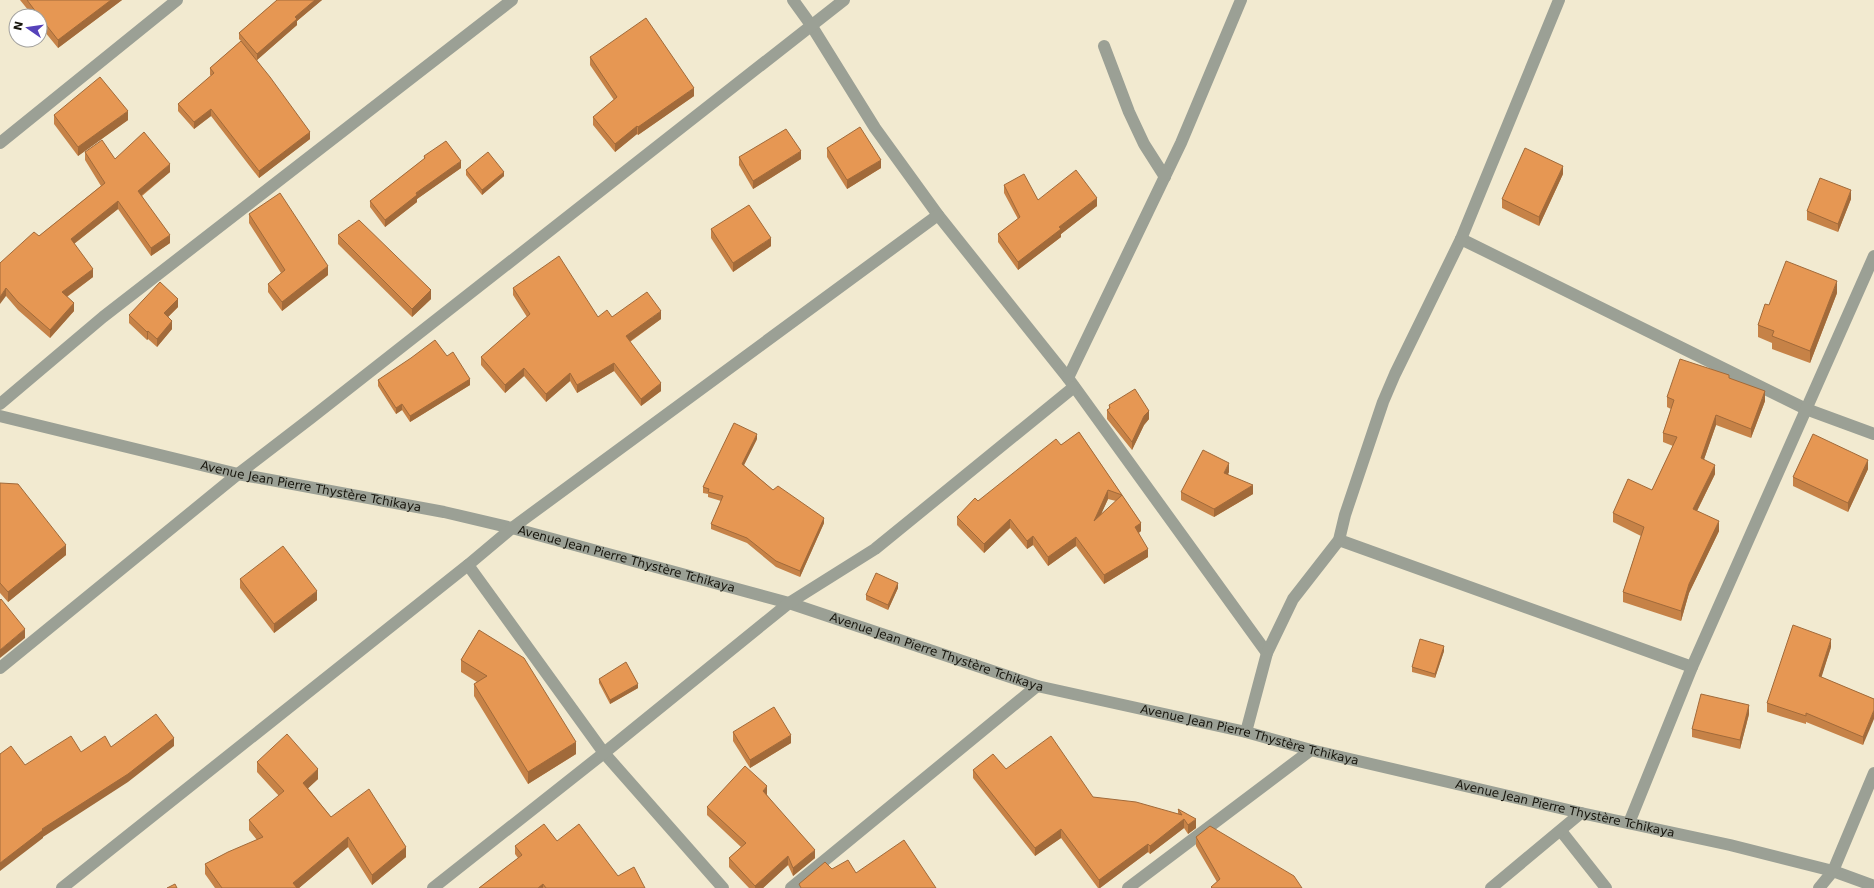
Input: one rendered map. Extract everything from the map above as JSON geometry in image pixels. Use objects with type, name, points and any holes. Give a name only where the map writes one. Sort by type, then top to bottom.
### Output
[{"type":"street","points":[[0,143],[176,0]]},
{"type":"street","points":[[0,404],[103,317],[512,0]]},
{"type":"street","points":[[793,0],[811,25],[875,128],[938,215],[1071,383],[1267,653]]},
{"type":"street","points":[[0,668],[238,474],[844,0]]},
{"type":"street","points":[[433,888],[604,753],[789,603],[875,549],[1071,383],[1165,176],[1242,0]]},
{"type":"street","points":[[1246,732],[1267,653],[1293,599],[1339,540],[1383,402],[1395,374],[1461,239],[1559,0]]},
{"type":"street","points":[[1104,46],[1129,112],[1144,144],[1165,176]]},
{"type":"street","points":[[62,888],[468,565],[512,528],[938,215]]},
{"type":"street","points":[[1461,239],[1806,409],[1874,434]]},
{"type":"street","points":[[1629,823],[1692,667],[1874,256]]},
{"type":"street","name":"Avenue Jean Pierre Thystère Tchikaya","points":[[0,416],[238,474],[444,512],[512,528],[789,603],[1037,686],[1246,732],[1311,750],[1581,813],[1730,845],[1833,871],[1874,886]]},
{"type":"street","points":[[1339,540],[1692,667]]},
{"type":"street","points":[[468,565],[604,753],[723,888]]},
{"type":"street","points":[[791,888],[1037,686]]},
{"type":"street","points":[[1128,888],[1311,750]]},
{"type":"street","points":[[1819,888],[1833,871],[1874,773]]},
{"type":"street","points":[[1491,888],[1581,813]]},
{"type":"street","points":[[1561,831],[1606,888]]},
{"type":"building","points":[[27,0],[111,0],[58,40],[48,27],[48,8],[33,8]]},
{"type":"building","points":[[277,0],[315,0],[295,17],[297,19],[257,54],[239,33]]},
{"type":"building","points":[[646,18],[694,88],[638,127],[637,126],[615,144],[593,117],[617,97],[590,57]]},
{"type":"building","points":[[241,41],[270,77],[310,132],[259,171],[211,109],[194,122],[178,104],[214,73],[210,68]]},
{"type":"building","points":[[100,77],[128,111],[78,147],[54,115]]},
{"type":"building","points":[[860,127],[881,160],[847,180],[827,148]]},
{"type":"building","points":[[786,129],[801,151],[753,181],[739,157]]},
{"type":"building","points":[[144,132],[170,164],[138,191],[170,235],[151,248],[118,201],[71,239],[93,269],[62,292],[74,303],[50,330],[18,302],[6,288],[0,297],[0,263],[34,232],[39,236],[105,183],[85,152],[102,140],[115,159]]},
{"type":"building","points":[[446,141],[461,161],[416,193],[417,195],[385,220],[370,201],[425,158],[424,156]]},
{"type":"building","points":[[1525,148],[1563,166],[1539,217],[1502,199]]},
{"type":"building","points":[[488,152],[504,172],[482,190],[466,170]]},
{"type":"building","points":[[1076,170],[1097,198],[1059,227],[1061,229],[1018,262],[998,234],[1020,217],[1004,185],[1024,174],[1038,200]]},
{"type":"building","points":[[1820,178],[1851,190],[1838,224],[1807,211]]},
{"type":"building","points":[[280,193],[328,266],[282,302],[268,284],[285,270],[249,214]]},
{"type":"building","points":[[749,205],[771,238],[733,263],[711,229]]},
{"type":"building","points":[[359,220],[431,290],[412,309],[338,235]]},
{"type":"building","points":[[559,256],[598,317],[607,310],[612,317],[647,292],[661,311],[626,336],[661,383],[641,399],[614,363],[577,385],[570,373],[546,394],[524,368],[505,385],[481,357],[530,314],[513,288]]},
{"type":"building","points":[[1786,261],[1837,281],[1810,351],[1772,336],[1774,331],[1758,325],[1765,304],[1769,305]]},
{"type":"building","points":[[160,282],[178,299],[164,313],[172,321],[157,339],[129,315]]},
{"type":"building","points":[[435,340],[447,356],[453,352],[470,379],[410,416],[402,404],[396,408],[378,380]]},
{"type":"building","points":[[1680,359],[1729,375],[1729,378],[1765,391],[1751,429],[1716,415],[1701,458],[1715,465],[1693,509],[1719,521],[1689,584],[1681,611],[1623,592],[1644,527],[1613,513],[1628,479],[1652,490],[1677,437],[1663,433],[1674,400],[1667,397]]},
{"type":"building","points":[[1135,389],[1149,411],[1144,416],[1132,442],[1107,410],[1110,408],[1109,405]]},
{"type":"building","points":[[734,423],[757,434],[742,464],[773,490],[778,486],[824,518],[800,571],[776,561],[747,538],[711,524],[723,496],[708,492],[709,489],[703,487]]},
{"type":"building","points":[[1079,432],[1122,495],[1141,523],[1135,527],[1148,549],[1104,575],[1076,537],[1048,557],[1033,536],[1027,541],[1010,519],[984,544],[957,517],[975,498],[978,501],[1056,439],[1061,445]],"holes":[[[1108,490],[1122,495],[1094,521]]]},
{"type":"building","points":[[1813,434],[1868,460],[1848,503],[1793,477]]},
{"type":"building","points":[[1203,450],[1229,463],[1224,473],[1253,485],[1214,509],[1181,492]]},
{"type":"building","points":[[0,483],[18,484],[66,545],[8,592],[0,583]]},
{"type":"building","points":[[283,546],[317,591],[274,624],[240,579]]},
{"type":"building","points":[[876,573],[898,583],[888,605],[866,595]]},
{"type":"building","points":[[1,599],[25,629],[0,650],[0,600]]},
{"type":"building","points":[[1793,625],[1831,639],[1819,676],[1874,699],[1874,710],[1863,737],[1806,713],[1806,716],[1767,703]]},
{"type":"building","points":[[479,630],[524,658],[576,742],[528,772],[474,684],[487,676],[461,660]]},
{"type":"building","points":[[1420,639],[1444,646],[1435,674],[1412,667]]},
{"type":"building","points":[[626,662],[638,684],[610,700],[599,679]]},
{"type":"building","points":[[1701,694],[1749,705],[1740,740],[1692,729]]},
{"type":"building","points":[[774,707],[791,735],[750,760],[733,732]]},
{"type":"building","points":[[156,714],[174,738],[128,774],[42,829],[43,830],[0,863],[0,754],[11,746],[25,765],[71,736],[81,752],[105,736],[111,747]]},
{"type":"building","points":[[287,734],[318,769],[303,783],[331,817],[369,789],[406,847],[372,875],[348,837],[293,883],[297,888],[222,888],[205,864],[263,837],[249,820],[284,791],[257,762]]},
{"type":"building","points":[[1051,736],[1093,797],[1136,802],[1182,815],[1178,809],[1196,819],[1188,825],[1184,819],[1150,846],[1148,844],[1099,880],[1061,829],[1035,848],[973,770],[993,754],[1006,769]]},
{"type":"building","points":[[745,766],[767,786],[763,791],[815,850],[793,868],[788,856],[755,886],[729,858],[746,843],[707,807]]},
{"type":"building","points":[[544,824],[557,841],[579,824],[618,876],[634,867],[645,888],[546,888],[543,884],[538,888],[479,888],[522,855],[515,846]]},
{"type":"building","points":[[1210,826],[1294,876],[1302,888],[1212,888],[1211,887],[1220,879],[1196,837]]},
{"type":"building","points":[[904,840],[936,888],[801,888],[799,884],[825,862],[832,869],[848,860],[856,873]]},
{"type":"building","points":[[175,884],[177,888],[167,888]]}]
